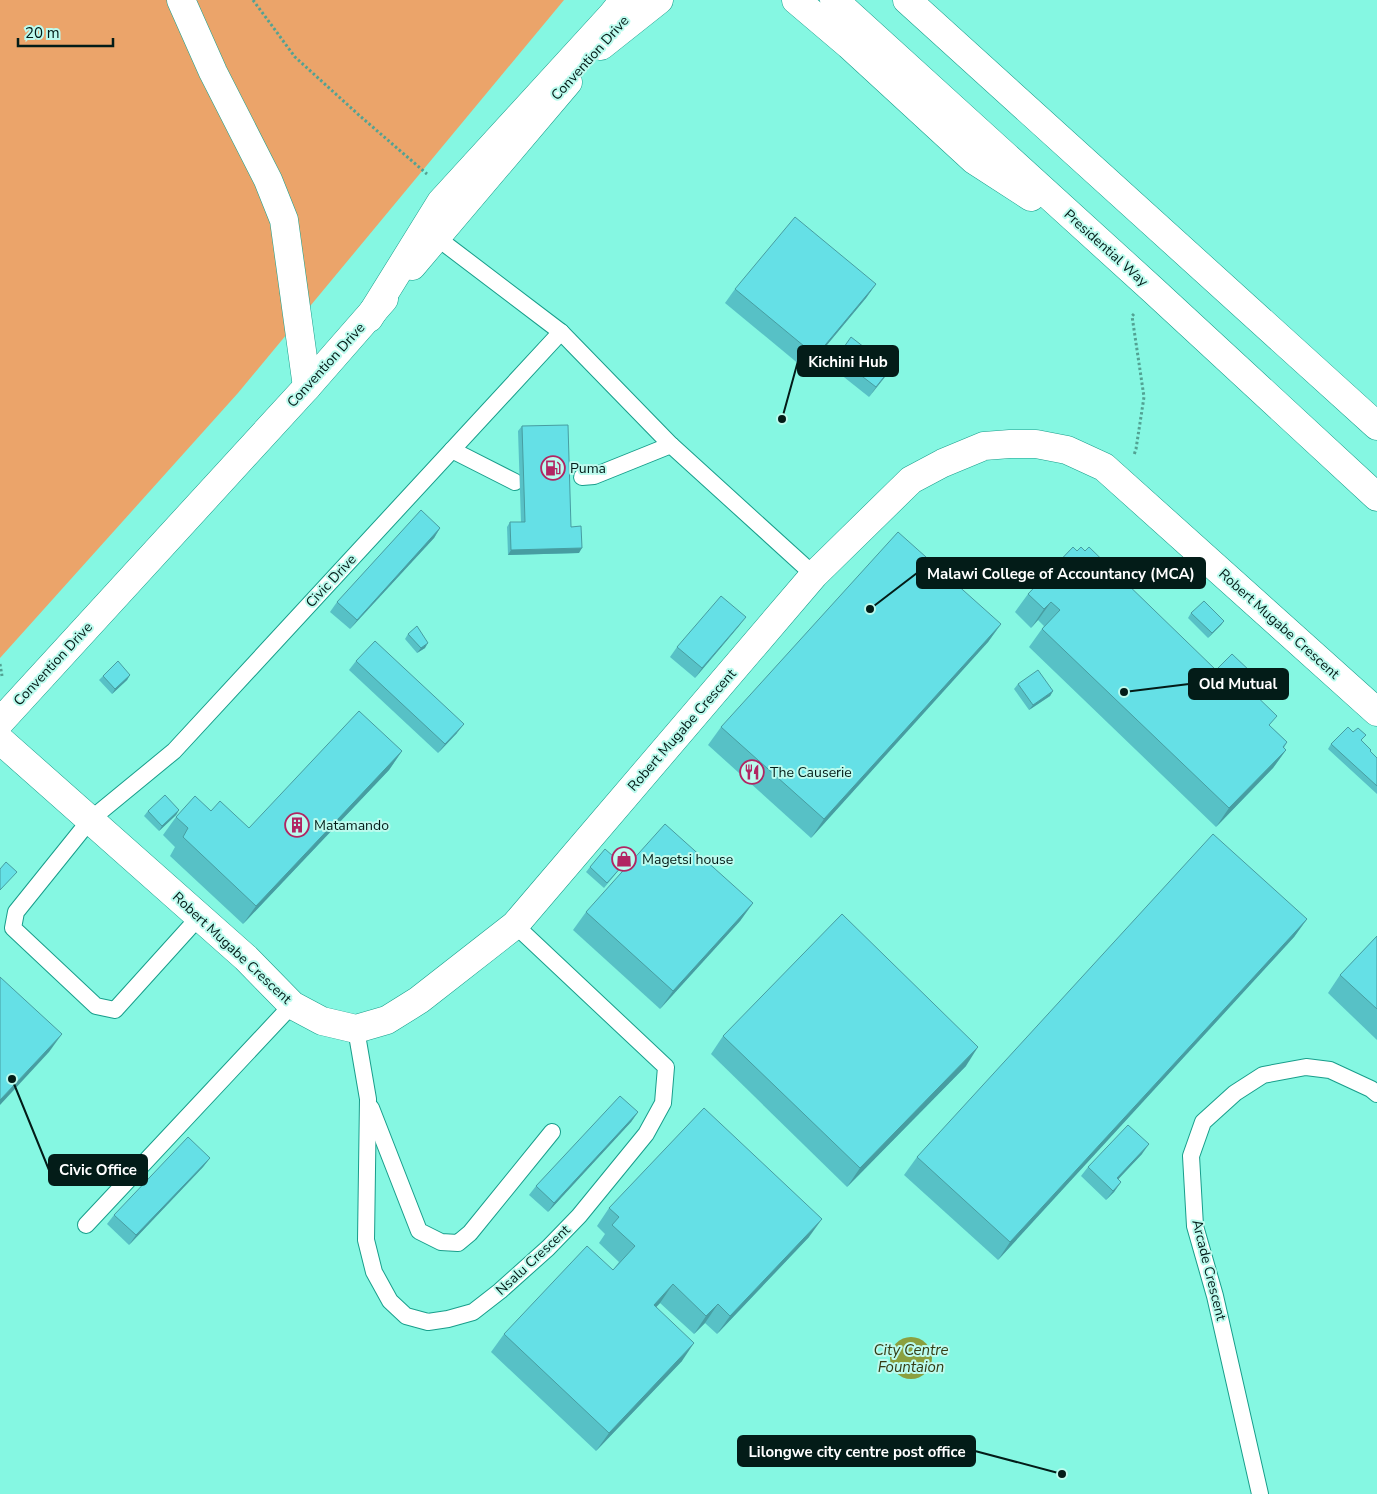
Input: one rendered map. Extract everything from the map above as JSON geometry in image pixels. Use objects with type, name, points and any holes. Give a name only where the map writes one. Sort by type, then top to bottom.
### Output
[{"type":"street","points":[[181,0],[214,72],[268,180],[284,220],[307,387]]},
{"type":"street","points":[[369,318],[441,202],[624,0]]},
{"type":"street","name":"Convention Drive","points":[[0,722],[369,318],[592,54],[643,0]]},
{"type":"street","points":[[592,54],[659,0]]},
{"type":"street","points":[[796,0],[849,45],[974,160],[1107,248]]},
{"type":"street","name":"Presidential Way","points":[[834,0],[1153,290],[1377,498]]},
{"type":"street","points":[[907,0],[1377,426]]},
{"type":"street","name":"Robert Mugabe Crescent","points":[[0,740],[246,958],[292,1005],[322,1021],[356,1029],[387,1020],[419,1000],[515,925],[814,575],[911,480],[942,463],[984,446],[1036,444],[1067,450],[1104,467],[1377,712]]},
{"type":"lane","points":[[436,237],[561,332],[671,445],[814,575]]},
{"type":"lane","name":"Civic Drive","points":[[199,917],[115,1010],[96,1006],[13,928],[16,912],[90,820],[174,751],[561,332]]},
{"type":"lane","points":[[582,477],[594,476],[671,445]]},
{"type":"lane","points":[[452,450],[515,482]]},
{"type":"lane","name":"Nsalu Crescent","points":[[356,1029],[368,1099],[366,1240],[374,1272],[390,1301],[406,1316],[428,1322],[473,1312],[500,1291],[548,1248],[579,1216],[646,1134],[663,1104],[666,1067],[515,925]]},
{"type":"lane","points":[[86,1225],[292,1005]]},
{"type":"lane","name":"Arcade Crescent","points":[[1260,1494],[1215,1296],[1195,1226],[1191,1156],[1203,1122],[1235,1093],[1263,1075],[1306,1067],[1330,1070],[1371,1089],[1377,1094]]},
{"type":"lane","points":[[368,1099],[419,1231],[441,1242],[458,1243],[470,1233],[552,1132]]},
{"type":"path","points":[[253,0],[295,57],[367,123],[450,194]]},
{"type":"path","points":[[1122,482],[1136,449],[1144,397],[1132,316],[1153,290]]},
{"type":"shaded area","points":[[0,0],[564,0],[238,393],[0,658]]},
{"type":"water","name":"City Centre Fountaion","points":[[907,1337],[915,1337],[926,1343],[932,1358],[926,1373],[915,1379],[907,1379],[896,1373],[890,1362],[890,1354],[896,1343]]},
{"type":"building","points":[[795,217],[876,284],[816,356],[735,289]]},
{"type":"building","points":[[851,337],[891,368],[876,387],[837,357]]},
{"type":"building","points":[[568,425],[571,527],[581,526],[582,548],[511,550],[510,522],[525,522],[522,426]]},
{"type":"building","points":[[421,510],[440,528],[357,620],[337,602]]},
{"type":"building","points":[[898,532],[1001,624],[824,819],[721,727]]},
{"type":"building","points":[[1073,547],[1077,551],[1081,547],[1085,551],[1089,547],[1216,670],[1232,654],[1252,673],[1243,683],[1277,716],[1269,725],[1287,742],[1283,747],[1286,750],[1229,808],[1042,629],[1060,610],[1051,602],[1044,609],[1028,594]]},
{"type":"building","points":[[721,596],[746,617],[702,668],[677,647]]},
{"type":"building","points":[[1204,601],[1224,621],[1212,633],[1191,613]]},
{"type":"building","points":[[417,626],[428,643],[421,648],[408,634]]},
{"type":"building","points":[[375,641],[464,724],[445,744],[356,661]]},
{"type":"building","points":[[118,661],[130,675],[115,689],[103,676]]},
{"type":"building","points":[[1038,670],[1053,691],[1033,705],[1018,684]]},
{"type":"building","name":"Matamando","points":[[359,711],[402,751],[256,906],[183,837],[188,828],[176,817],[195,796],[211,811],[220,801],[249,828]]},
{"type":"building","points":[[1348,727],[1353,732],[1358,728],[1366,735],[1361,740],[1377,758],[1377,786],[1331,744]]},
{"type":"building","points":[[165,795],[179,810],[162,826],[148,811]]},
{"type":"building","points":[[665,824],[753,903],[673,991],[586,912]]},
{"type":"building","points":[[1213,834],[1307,919],[1010,1242],[917,1157]]},
{"type":"building","points":[[605,849],[623,865],[607,883],[590,867]]},
{"type":"building","points":[[6,862],[17,872],[0,890],[0,869]]},
{"type":"building","points":[[842,914],[978,1047],[860,1168],[723,1036]]},
{"type":"building","points":[[1377,936],[1377,1009],[1340,975]]},
{"type":"building","points":[[0,977],[62,1034],[0,1100]]},
{"type":"building","points":[[620,1096],[638,1112],[554,1203],[536,1186]]},
{"type":"building","points":[[704,1108],[822,1219],[730,1316],[718,1304],[706,1316],[673,1284],[654,1305],[694,1343],[609,1433],[504,1334],[587,1246],[613,1270],[635,1246],[612,1225],[619,1217],[609,1208]]},
{"type":"building","points":[[1128,1125],[1149,1144],[1117,1178],[1121,1182],[1113,1191],[1088,1167]]},
{"type":"building","points":[[188,1137],[210,1158],[136,1235],[114,1215]]},
{"type":"place","name":"Kichini Hub","points":[[782,419]]},
{"type":"place","name":"Puma","points":[[553,468]]},
{"type":"place","name":"Malawi College of Accountancy (MCA)","points":[[870,609]]},
{"type":"place","name":"Old Mutual","points":[[1124,692]]},
{"type":"place","name":"The Causerie","points":[[752,772]]},
{"type":"place","name":"Matamando","points":[[297,825]]},
{"type":"place","name":"Magetsi house","points":[[624,859]]},
{"type":"place","name":"Civic Office","points":[[12,1079]]},
{"type":"place","name":"Lilongwe city centre post office","points":[[1062,1474]]}]
